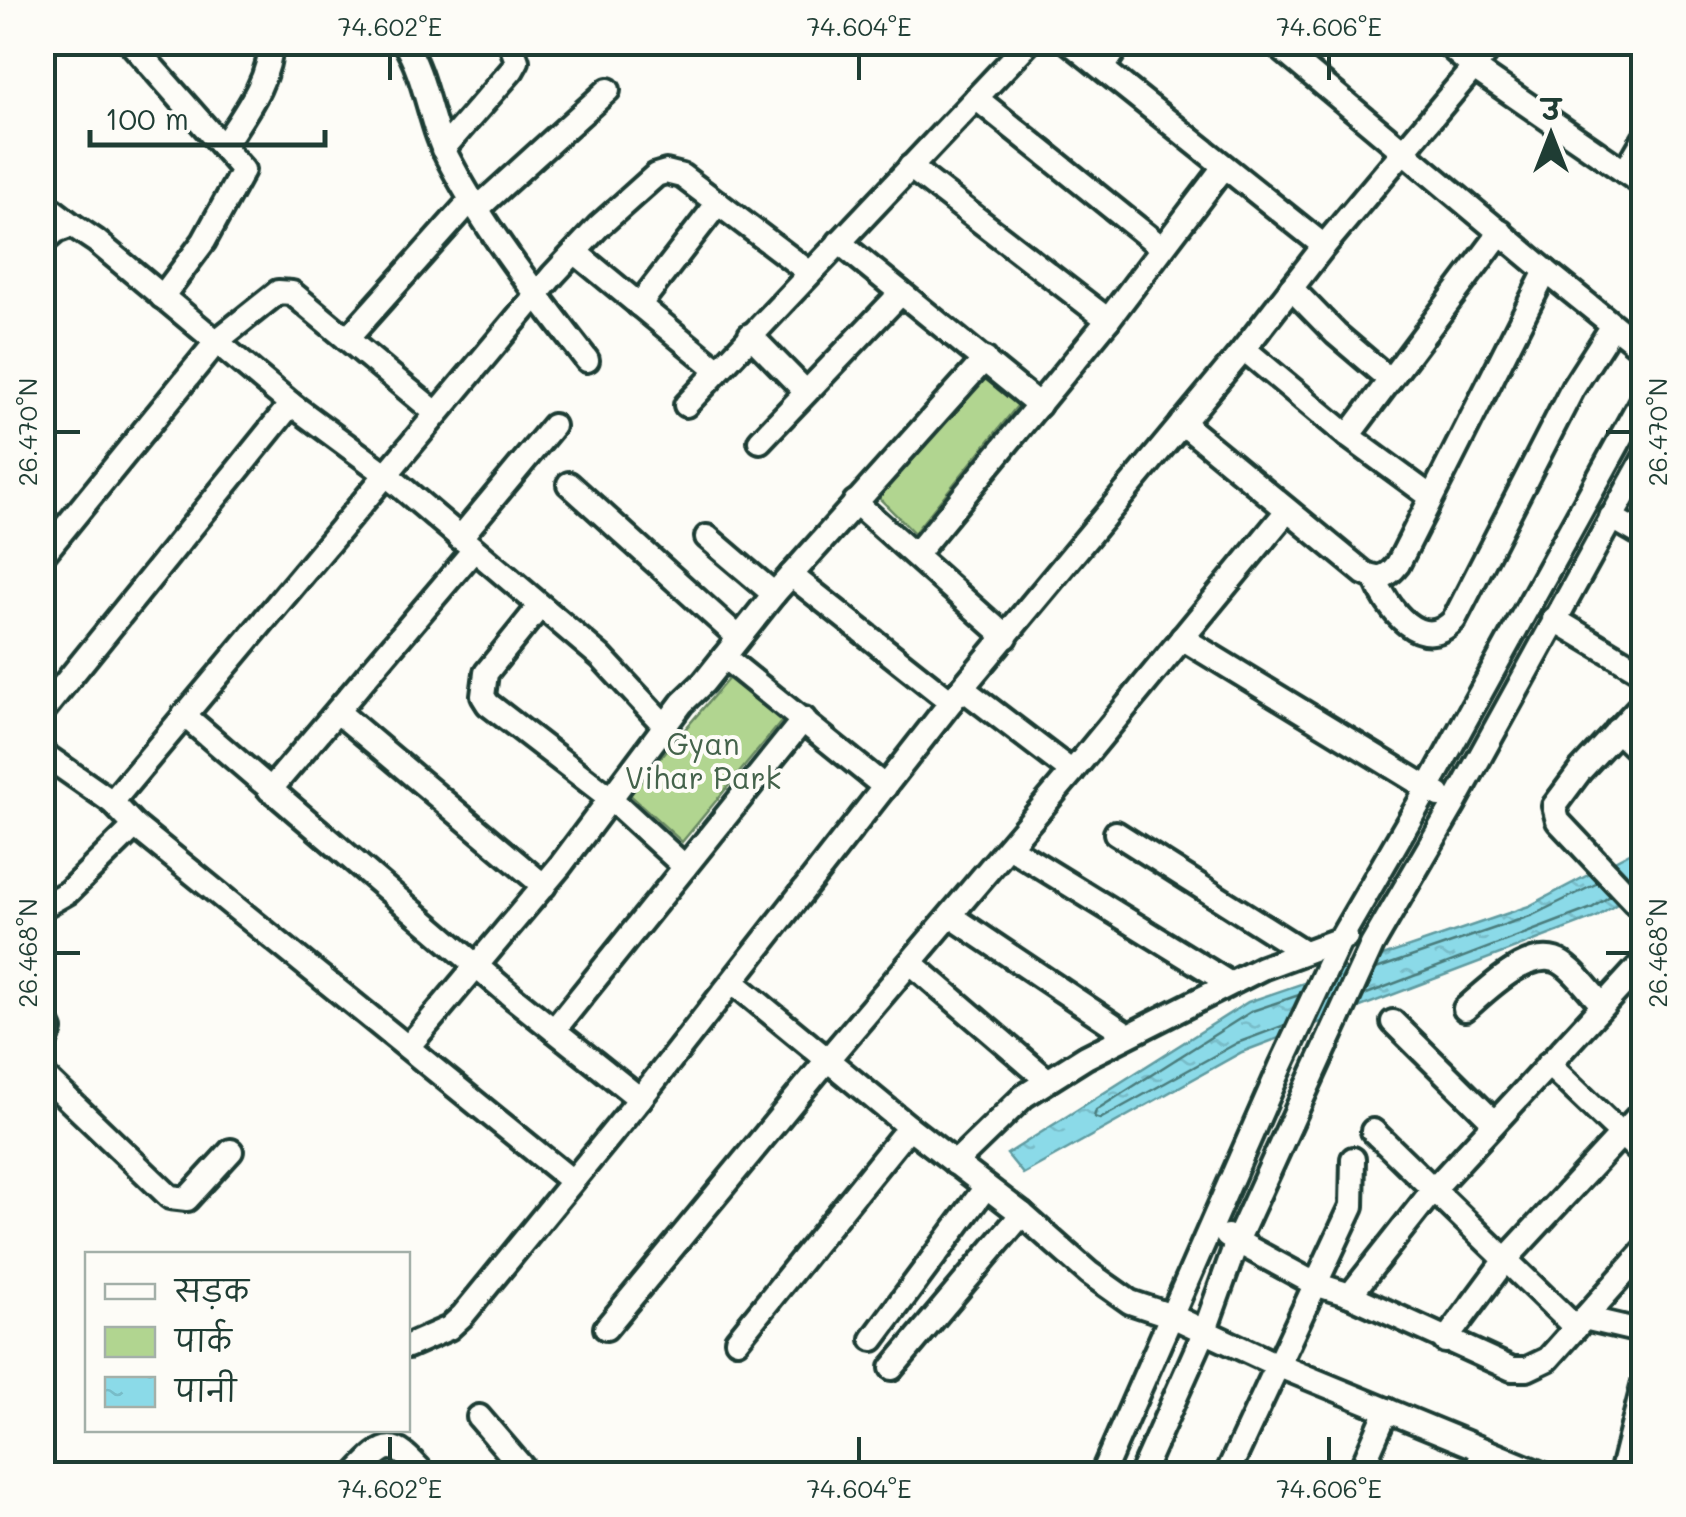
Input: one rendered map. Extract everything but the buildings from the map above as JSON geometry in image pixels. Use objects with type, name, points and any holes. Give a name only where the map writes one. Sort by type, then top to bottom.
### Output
[{"type":"street","points":[[222,148],[260,88],[271,56],[271,42]]},
{"type":"street","points":[[404,42],[418,68],[443,149],[536,295],[588,360]]},
{"type":"street","points":[[443,149],[512,70],[517,60],[510,42]]},
{"type":"street","points":[[686,404],[1029,42]]},
{"type":"street","points":[[1069,42],[1324,246]]},
{"type":"street","points":[[1103,68],[1120,42]]},
{"type":"street","points":[[1272,42],[1644,350]]},
{"type":"street","points":[[1445,42],[1474,68],[1634,178],[1644,138]]},
{"type":"street","points":[[410,1345],[449,1328],[463,1315],[640,1099],[956,695],[1495,42]]},
{"type":"street","points":[[137,45],[243,170],[204,241],[162,297]]},
{"type":"street","points":[[347,339],[475,203],[608,90]]},
{"type":"street","points":[[976,98],[1161,247]]},
{"type":"street","points":[[910,167],[1108,320]]},
{"type":"street","points":[[916,554],[1108,320],[1224,167]]},
{"type":"street","points":[[112,802],[536,295],[656,175],[666,172],[682,176],[810,273]]},
{"type":"street","points":[[42,202],[218,340],[290,404],[386,476],[600,657],[666,726]]},
{"type":"street","points":[[639,305],[718,203]]},
{"type":"street","points":[[42,243],[72,224]]},
{"type":"street","points":[[1348,436],[1501,232]]},
{"type":"street","points":[[839,242],[1040,404]]},
{"type":"street","points":[[575,252],[718,368]]},
{"type":"street","points":[[1374,578],[1384,577],[1398,564],[1546,271]]},
{"type":"street","points":[[138,276],[177,277]]},
{"type":"street","points":[[1290,288],[1390,380]]},
{"type":"street","points":[[42,556],[218,340],[278,292],[286,291],[436,412]]},
{"type":"street","points":[[760,440],[901,293]]},
{"type":"street","points":[[1182,423],[1374,578],[1391,610],[1404,622],[1436,632],[1454,620],[1573,388],[1612,326]]},
{"type":"street","points":[[750,335],[806,392]]},
{"type":"street","points":[[1244,350],[1348,436],[1431,497]]},
{"type":"street","points":[[408,1046],[544,886],[682,703],[791,574],[985,360]]},
{"type":"street","points":[[1102,1474],[1337,947],[1644,396]]},
{"type":"street","points":[[42,712],[290,404]]},
{"type":"street","points":[[270,790],[338,712],[553,426]]},
{"type":"street","points":[[1141,1474],[1204,1333],[1237,1241],[1376,937],[1454,804],[1644,458]]},
{"type":"street","points":[[569,484],[738,638]]},
{"type":"street","points":[[856,502],[1006,637]]},
{"type":"street","points":[[606,1328],[1287,511]]},
{"type":"street","points":[[1611,517],[1644,536]]},
{"type":"street","points":[[707,537],[774,594]]},
{"type":"street","points":[[791,574],[956,695],[1072,772]]},
{"type":"street","points":[[540,606],[486,673],[482,696],[610,798],[685,867]]},
{"type":"street","points":[[1554,618],[1644,673]]},
{"type":"street","points":[[1182,638],[1454,804]]},
{"type":"street","points":[[724,657],[885,786]]},
{"type":"street","points":[[1644,702],[1558,796],[1554,813],[1644,912]]},
{"type":"street","points":[[338,712],[544,886]]},
{"type":"street","points":[[184,715],[477,966],[640,1099]]},
{"type":"street","points":[[554,1030],[804,719]]},
{"type":"street","points":[[1617,730],[1644,756]]},
{"type":"street","points":[[44,756],[112,802],[135,826],[572,1181]]},
{"type":"street","points":[[46,906],[68,892],[135,826]]},
{"type":"street","points":[[1116,833],[1304,952]]},
{"type":"street","points":[[1009,847],[1229,984]]},
{"type":"street","points":[[951,916],[1128,1035]]},
{"type":"street","points":[[955,1162],[1000,1116],[1046,1080],[1128,1035],[1229,984],[1304,952],[1376,937]]},
{"type":"street","points":[[1465,1009],[1511,971],[1546,960],[1564,966],[1602,1004]]},
{"type":"street","points":[[1350,1295],[1432,1190],[1644,961]]},
{"type":"street","points":[[911,962],[1046,1080]]},
{"type":"street","points":[[733,982],[1090,1274],[1130,1302],[1172,1316],[1277,1366],[1542,1474]]},
{"type":"street","points":[[42,1013],[50,1030],[42,1048]]},
{"type":"street","points":[[1393,1022],[1494,1122]]},
{"type":"street","points":[[1548,1064],[1644,1156]]},
{"type":"street","points":[[42,1074],[170,1197],[186,1199],[230,1151]]},
{"type":"street","points":[[1445,1341],[1505,1260],[1644,1110]]},
{"type":"street","points":[[737,1340],[909,1127]]},
{"type":"street","points":[[1374,1131],[1505,1260],[1580,1323],[1644,1332]]},
{"type":"street","points":[[1226,1474],[1352,1206],[1353,1159]]},
{"type":"street","points":[[873,1339],[989,1189]]},
{"type":"street","points":[[892,1368],[1017,1211]]},
{"type":"street","points":[[1210,1228],[1315,1284],[1350,1295],[1512,1369],[1527,1369],[1548,1359],[1644,1250]]},
{"type":"street","points":[[1620,1474],[1639,1424],[1644,1383]]},
{"type":"street","points":[[1359,1474],[1387,1410]]},
{"type":"street","points":[[478,1417],[528,1474]]},
{"type":"street","points":[[356,1474],[389,1446],[397,1447],[424,1474]]},
{"type":"street","points":[[1474,1474],[1484,1451]]},
{"type":"green space","points":[[983,372],[1022,400],[914,533],[875,494]]},
{"type":"green space","name":"Gyan Vihar Park","points":[[730,677],[782,721],[682,842],[629,794]]},
{"type":"water","points":[[1643,846],[1643,887],[1597,917],[1242,1052],[1023,1174],[1007,1154],[1248,1002],[1529,906]]}]
